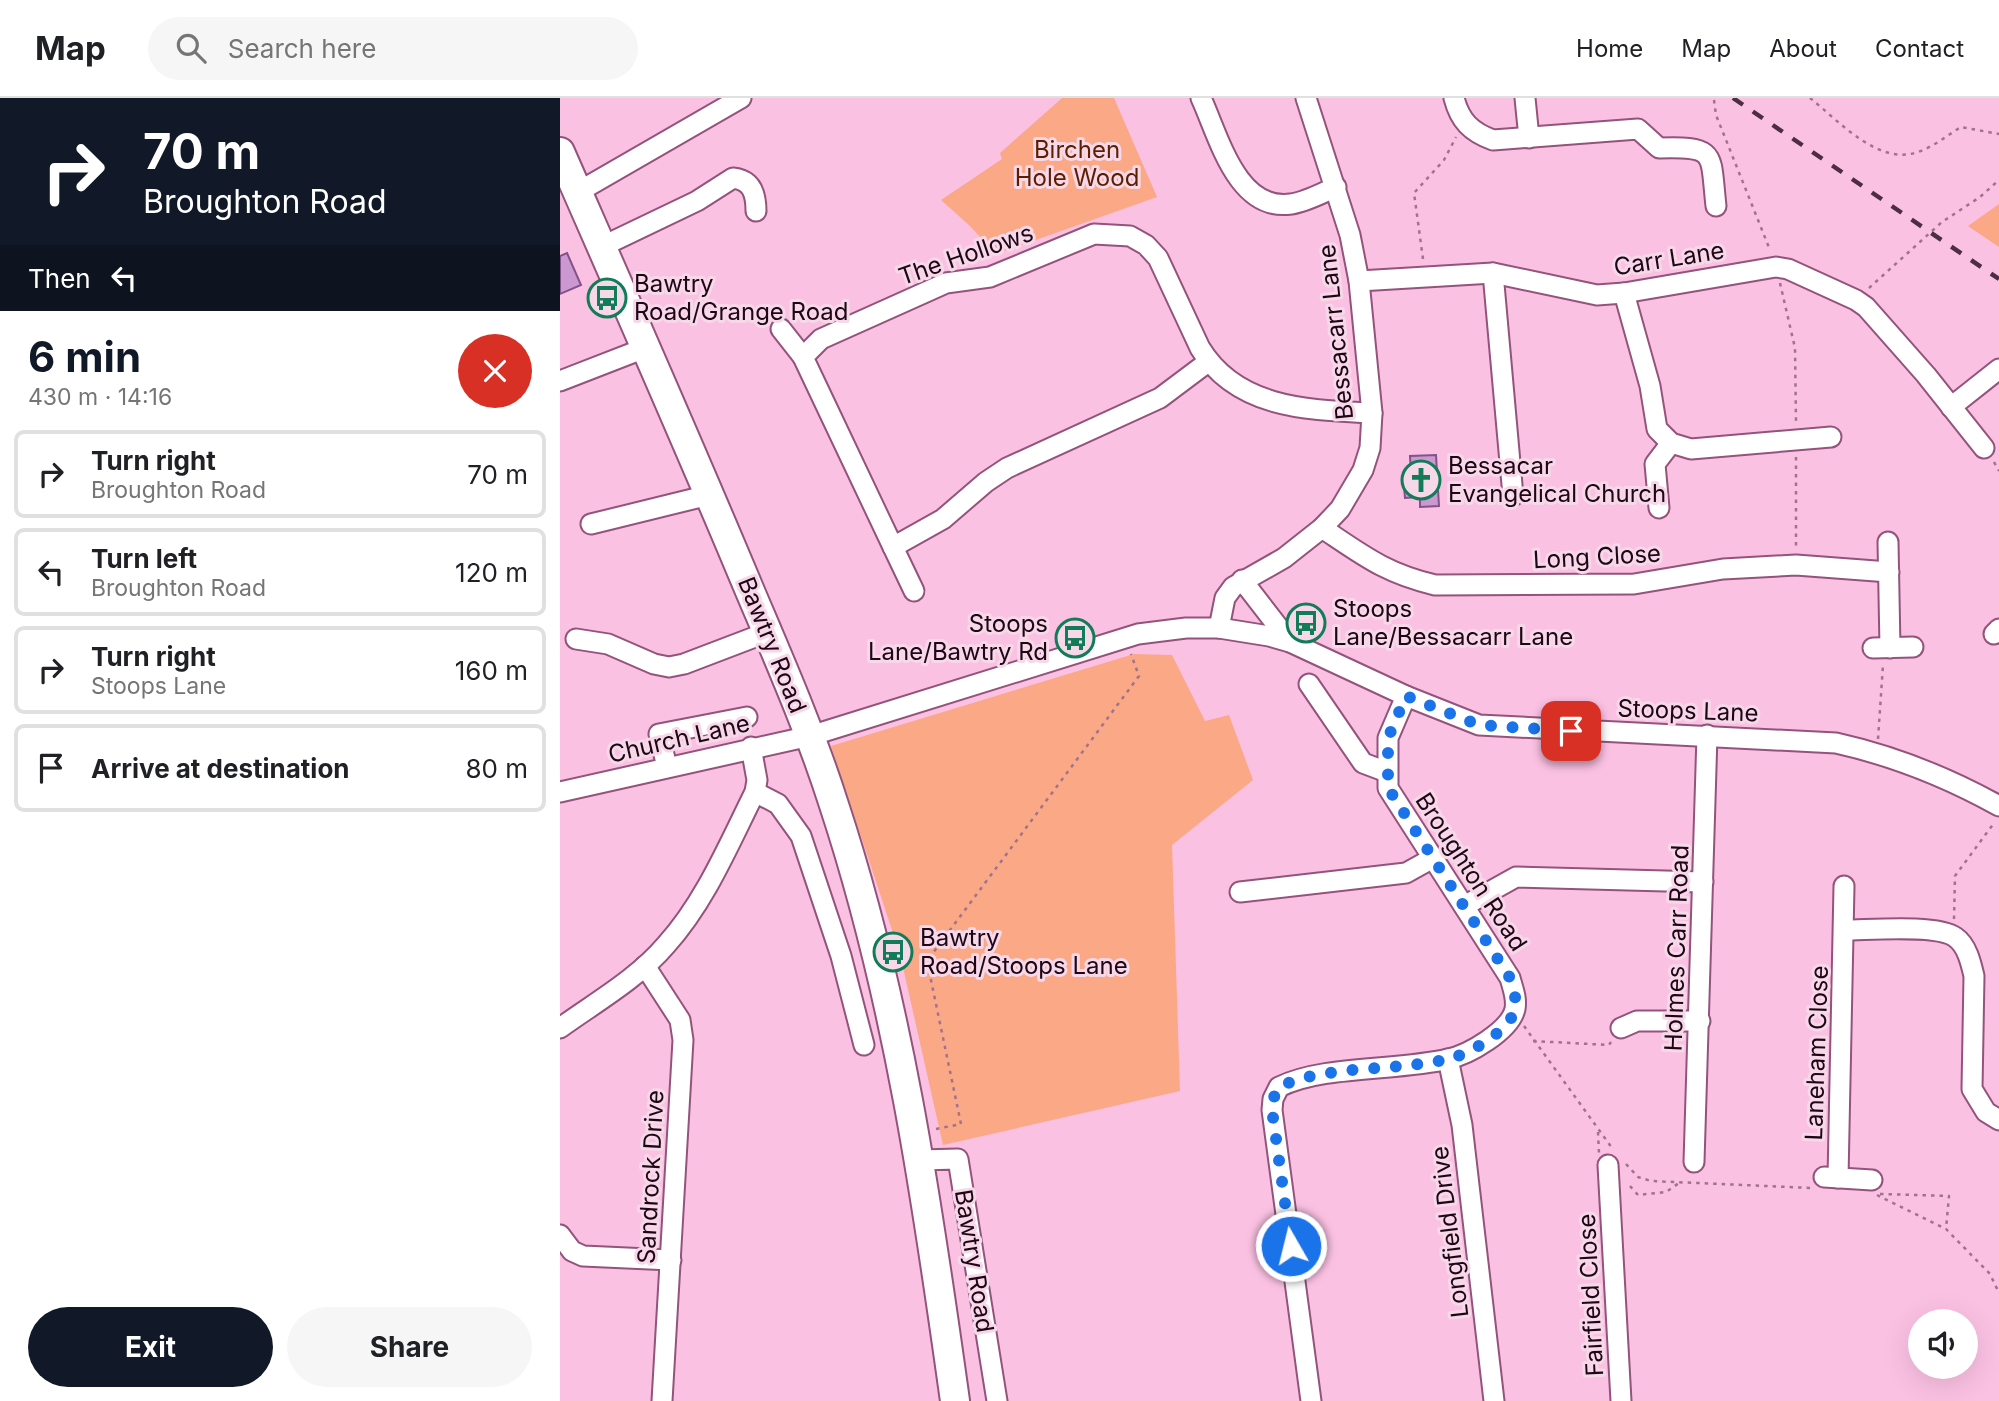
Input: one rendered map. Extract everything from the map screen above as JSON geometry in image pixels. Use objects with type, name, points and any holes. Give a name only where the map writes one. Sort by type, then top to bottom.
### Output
[{"type":"highway","name":"Bawtry Road","points":[[560,152],[768,632],[835,805],[878,955],[918,1147],[955,1401]]},
{"type":"street","points":[[578,192],[741,98]]},
{"type":"street","points":[[1201,98],[1239,181],[1263,202],[1276,205],[1293,204],[1336,187]]},
{"type":"street","name":"Bessacarr Lane","points":[[1219,628],[1225,598],[1242,580],[1284,558],[1322,528],[1340,509],[1363,470],[1370,448],[1372,413],[1359,281],[1350,235],[1306,98]]},
{"type":"street","points":[[1454,98],[1464,122],[1478,135],[1493,140],[1638,130],[1659,148],[1692,147],[1704,151],[1711,159],[1716,206]]},
{"type":"street","points":[[1525,98],[1529,138]]},
{"type":"street","points":[[601,247],[697,201],[733,178],[741,179],[750,186],[756,197],[756,211]]},
{"type":"street","name":"The Hollows","points":[[803,357],[821,339],[946,283],[990,276],[1094,234],[1130,236],[1146,245],[1158,258],[1208,362],[1250,394],[1303,410],[1372,413]]},
{"type":"street","name":"Carr Lane","points":[[1359,281],[1493,273],[1582,293],[1624,293],[1776,267],[1787,269],[1856,300],[1895,340],[1984,448]]},
{"type":"street","points":[[1493,273],[1513,496]]},
{"type":"street","points":[[1624,293],[1650,386],[1653,419],[1657,429],[1671,443],[1691,449],[1831,438]]},
{"type":"street","points":[[781,329],[803,357],[914,591]]},
{"type":"street","points":[[560,381],[645,348]]},
{"type":"street","points":[[893,547],[943,519],[986,482],[1007,468],[1160,398],[1208,362]]},
{"type":"street","points":[[1951,407],[1999,369]]},
{"type":"street","points":[[1659,508],[1655,464],[1671,443]]},
{"type":"street","points":[[591,524],[709,495]]},
{"type":"street","name":"Long Close","points":[[1322,528],[1378,566],[1405,578],[1435,585],[1634,584],[1723,569],[1796,565],[1889,572]]},
{"type":"street","points":[[1888,542],[1889,572],[1882,648],[1913,647]]},
{"type":"street","points":[[1242,580],[1290,642]]},
{"type":"street","name":"Stoops Lane","points":[[810,736],[1125,638],[1158,630],[1219,628],[1290,642],[1406,696],[1479,725],[1836,743],[1878,752],[1961,784],[1999,806]]},
{"type":"street","points":[[576,639],[608,644],[654,664],[669,667],[684,664],[768,632]]},
{"type":"street","points":[[1309,684],[1363,763],[1387,772]]},
{"type":"street","name":"Broughton Road","points":[[1406,696],[1388,738],[1388,788],[1510,978],[1515,995],[1514,1012]]},
{"type":"street","points":[[667,767],[659,734],[747,717]]},
{"type":"street","name":"Holmes Carr Road","points":[[1694,1162],[1707,735]]},
{"type":"street","name":"Church Lane","points":[[560,792],[751,747],[810,736]]},
{"type":"street","points":[[560,1028],[645,966],[682,927],[712,877],[755,792],[757,780],[751,747]]},
{"type":"street","points":[[755,792],[778,804],[802,836],[841,956],[864,1045]]},
{"type":"street","points":[[1240,892],[1406,873],[1433,858]]},
{"type":"street","points":[[1464,906],[1516,877],[1703,882]]},
{"type":"street","name":"Laneham Close","points":[[1826,1181],[1845,930],[1844,886]]},
{"type":"street","points":[[1845,930],[1930,930],[1954,936],[1970,959],[1974,976],[1972,1089],[1986,1112],[1999,1120]]},
{"type":"street","name":"Sandrock Drive","points":[[645,966],[680,1020],[683,1040],[662,1401]]},
{"type":"street","points":[[1311,1401],[1272,1110],[1273,1099],[1279,1087],[1303,1078],[1448,1059],[1484,1043],[1504,1026],[1514,1012]]},
{"type":"street","points":[[1621,1028],[1637,1021],[1700,1021]]},
{"type":"street","name":"Longfield Drive","points":[[1448,1059],[1462,1125],[1494,1401]]},
{"type":"street","name":"Bawtry Road","points":[[918,1147],[958,1159],[997,1401]]},
{"type":"street","name":"Fairfield Close","points":[[1615,1158],[1610,1186],[1620,1401]]},
{"type":"street","points":[[1826,1181],[1872,1180]]},
{"type":"street","name":"Fairfield Close","points":[[1610,1186],[1630,1186]]},
{"type":"street","points":[[560,1235],[572,1251],[583,1256],[671,1260]]},
{"type":"path","points":[[1810,98],[1875,148],[1894,155],[1919,152],[1961,127],[1999,134]]},
{"type":"path","points":[[1714,100],[1716,115],[1776,267],[1795,348],[1796,565]]},
{"type":"path","points":[[1425,276],[1414,193],[1444,160],[1464,122]]},
{"type":"path","points":[[1856,300],[1930,232],[1999,180]]},
{"type":"path","points":[[918,1147],[961,1124],[927,961],[1139,676],[1125,638]]},
{"type":"path","points":[[1878,752],[1882,648]]},
{"type":"path","points":[[1954,936],[1955,876],[1999,816]]},
{"type":"path","points":[[1514,1012],[1615,1158],[1638,1177],[1678,1183],[1826,1181]]},
{"type":"path","points":[[1533,1041],[1609,1045],[1621,1028]]},
{"type":"path","points":[[1630,1186],[1638,1195],[1666,1192],[1678,1183]]},
{"type":"path","points":[[1946,1229],[1949,1196],[1876,1194],[1946,1229],[1990,1274],[1999,1293]]},
{"type":"green space","name":"Birchen Hole Wood","points":[[1062,98],[1114,98],[1157,197],[996,254],[941,200],[1002,159],[1000,153]]},
{"type":"green space","points":[[1999,204],[1999,247],[1968,226]]},
{"type":"green space","points":[[1134,654],[1172,655],[1205,721],[1229,715],[1253,780],[1172,845],[1180,1091],[943,1145],[900,954],[831,746]]},
{"type":"building","points":[[567,253],[581,285],[560,294],[560,256]]},
{"type":"building","points":[[1436,455],[1439,506],[1420,507],[1420,497],[1405,498],[1403,475],[1411,474],[1410,456]]},
{"type":"railway","points":[[1733,98],[1999,279]]},
{"type":"place","name":"Bawtry Road/Grange Road","points":[[607,298]]},
{"type":"place","name":"Bessacar Evangelical Church","points":[[1421,480]]},
{"type":"place","name":"Stoops Lane/Bessacarr Lane","points":[[1306,623]]},
{"type":"place","name":"Stoops Lane/Bawtry Rd","points":[[1075,638]]},
{"type":"place","name":"Bawtry Road/Stoops Lane","points":[[893,952]]},
{"type":"route","points":[[1291,1246],[1272,1110],[1273,1099],[1279,1087],[1303,1078],[1448,1059],[1484,1043],[1504,1026],[1514,1012],[1515,995],[1510,978],[1388,788],[1388,738],[1406,696],[1479,725],[1571,731]]}]
